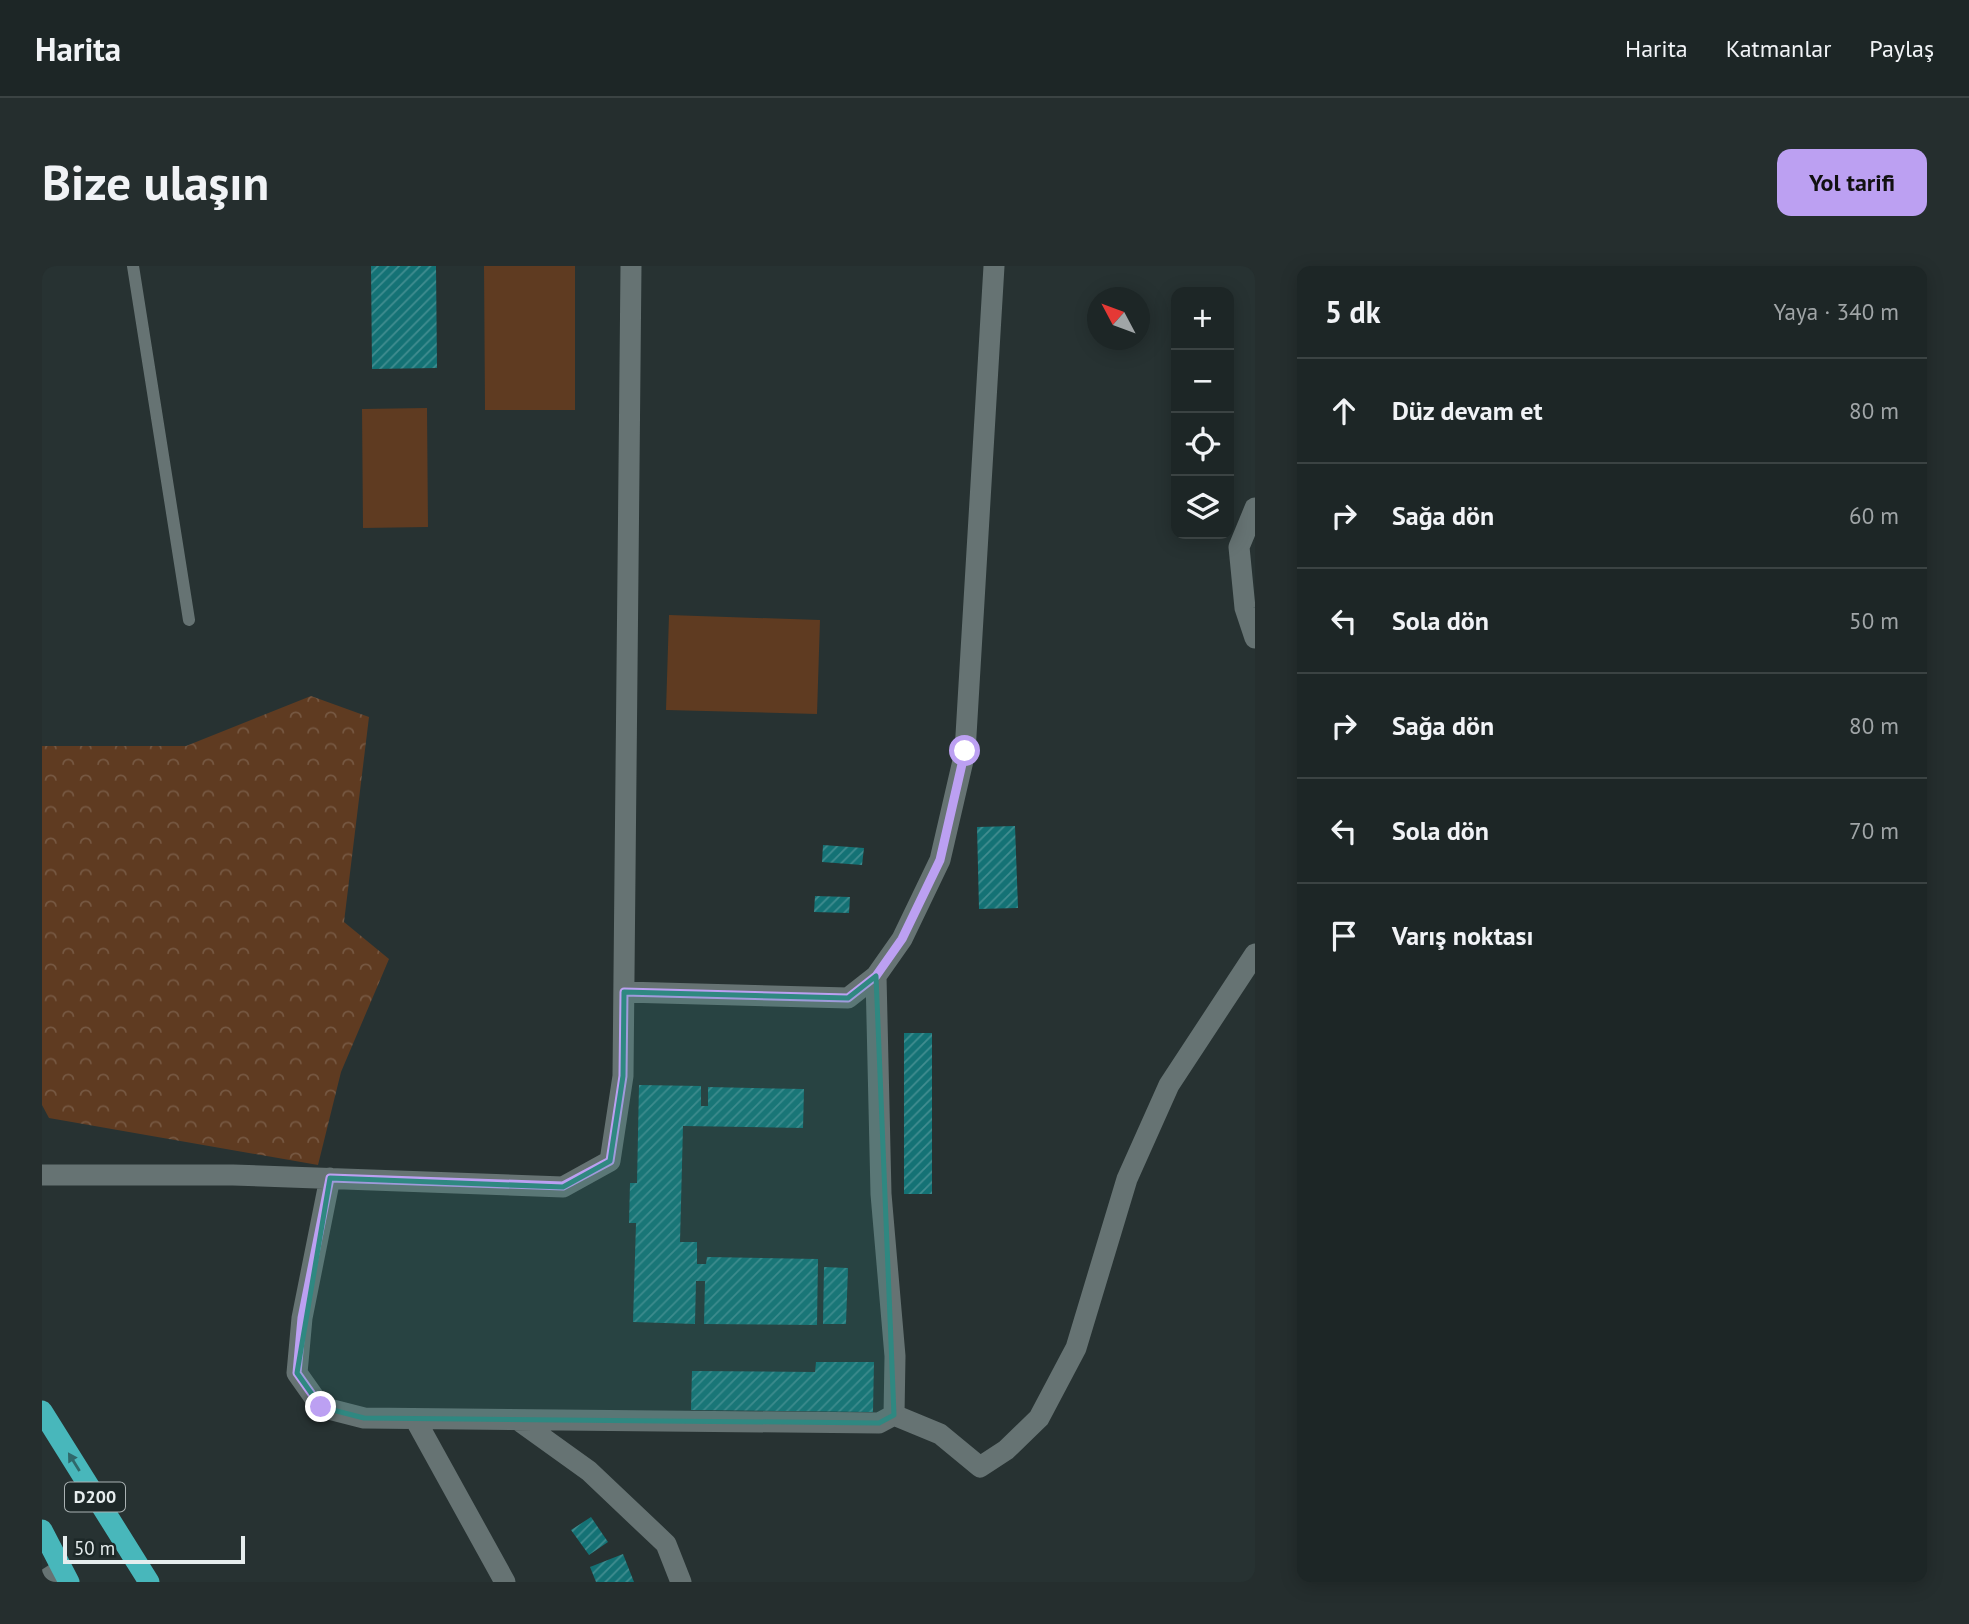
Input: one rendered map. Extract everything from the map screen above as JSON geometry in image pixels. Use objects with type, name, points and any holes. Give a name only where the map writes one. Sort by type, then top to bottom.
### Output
[{"type":"highway","name":"D200","points":[[42,1411],[149,1582]]},
{"type":"highway","points":[[42,1530],[65,1576]]},
{"type":"street","points":[[42,1175],[233,1175],[563,1186],[610,1161],[623,1076],[631,266]]},
{"type":"street","points":[[624,992],[848,998],[876,976],[902,939],[940,860],[965,751],[995,266]]},
{"type":"street","points":[[1255,508],[1239,547],[1245,608],[1255,638]]},
{"type":"street","points":[[894,1415],[940,1434],[980,1467],[1006,1450],[1039,1418],[1076,1348],[1127,1179],[1169,1085],[1255,954]]},
{"type":"street","points":[[876,976],[881,1194],[895,1356],[894,1415]]},
{"type":"street","points":[[330,1178],[302,1318],[297,1373],[321,1407],[364,1418],[415,1419],[879,1423],[894,1415]]},
{"type":"street","points":[[415,1419],[505,1582]]},
{"type":"street","points":[[518,1420],[589,1471],[666,1544],[681,1582]]},
{"type":"street","points":[[43,1582],[65,1576]]},
{"type":"lane","points":[[133,266],[188,620]]},
{"type":"highlighted area","points":[[876,976],[894,1415],[879,1423],[364,1418],[321,1407],[297,1373],[330,1178],[563,1187],[610,1161],[623,1076],[624,992],[848,998]]},
{"type":"green space","points":[[484,266],[575,266],[575,410],[485,410]]},
{"type":"green space","points":[[427,408],[428,527],[363,528],[362,409]]},
{"type":"green space","points":[[669,615],[820,620],[817,714],[666,710]]},
{"type":"green space","points":[[311,696],[369,717],[344,922],[389,959],[341,1072],[318,1165],[49,1118],[42,1105],[42,746],[186,746]]},
{"type":"building","points":[[371,266],[436,266],[437,368],[372,369]]},
{"type":"building","points":[[1015,826],[1018,908],[979,909],[977,827]]},
{"type":"building","points":[[823,845],[864,848],[862,865],[822,862]]},
{"type":"building","points":[[815,896],[850,897],[849,913],[814,912]]},
{"type":"building","points":[[904,1033],[932,1033],[932,1194],[904,1194]]},
{"type":"building","points":[[639,1085],[701,1086],[701,1106],[708,1106],[708,1087],[804,1089],[803,1128],[683,1126],[680,1242],[697,1242],[697,1264],[706,1264],[707,1257],[818,1259],[817,1325],[704,1324],[705,1281],[696,1281],[695,1324],[633,1322],[636,1223],[629,1223],[630,1183],[637,1183]]},
{"type":"building","points":[[824,1267],[848,1268],[846,1324],[823,1324]]},
{"type":"building","points":[[816,1362],[874,1362],[873,1412],[691,1410],[692,1371],[815,1372]]},
{"type":"building","points":[[591,1517],[608,1542],[589,1555],[571,1530]]},
{"type":"building","points":[[623,1554],[634,1582],[596,1582],[590,1567]]},
{"type":"route","points":[[321,1407],[297,1373],[302,1318],[330,1178],[563,1186],[610,1161],[623,1076],[624,992],[848,998],[876,976],[902,939],[940,860],[965,751]]}]
